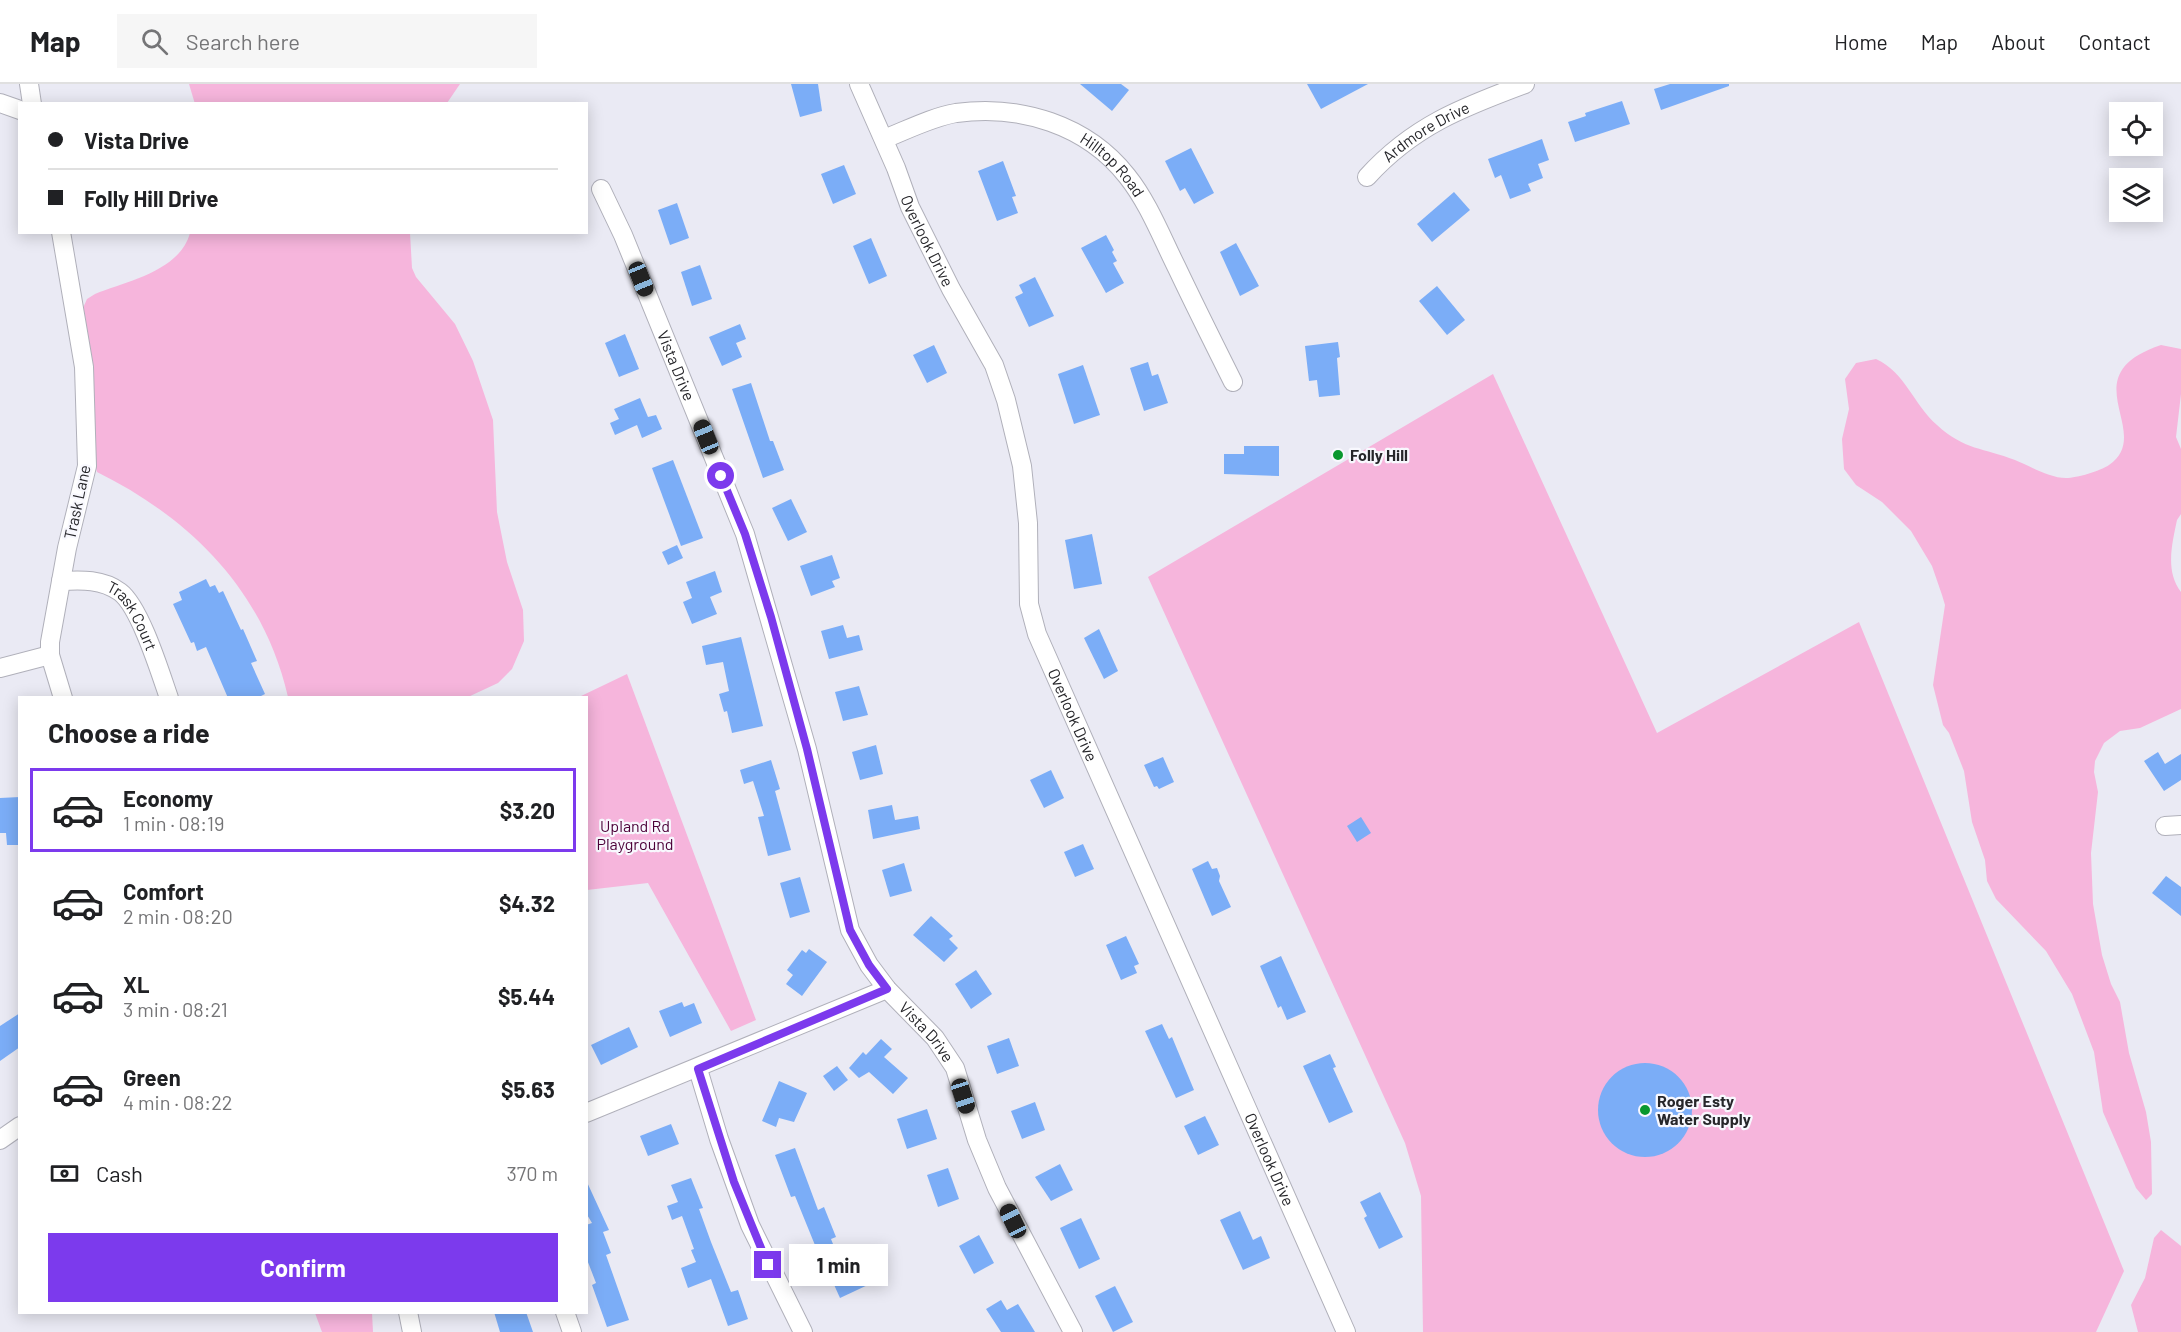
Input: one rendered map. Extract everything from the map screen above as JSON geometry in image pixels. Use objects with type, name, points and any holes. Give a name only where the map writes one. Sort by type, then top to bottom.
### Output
[{"type":"street","points":[[29,84],[32,102]]},
{"type":"street","name":"Overlook Drive","points":[[858,84],[884,139],[910,207],[951,289],[994,365],[1006,400],[1023,475],[1028,524],[1029,604],[1037,634],[1346,1332]]},
{"type":"street","name":"Ardmore Drive","points":[[1367,177],[1391,150],[1457,110],[1525,84]]},
{"type":"street","points":[[0,104],[18,109]]},
{"type":"street","name":"Hilltop Road","points":[[884,139],[954,114],[978,111],[1033,116],[1059,124],[1084,137],[1107,154],[1128,177],[1161,234],[1233,382]]},
{"type":"street","name":"Vista Drive","points":[[601,189],[623,236],[745,534],[807,749],[850,930],[869,965],[887,989],[935,1038],[955,1068],[977,1140],[997,1188],[1074,1332]]},
{"type":"street","name":"Trask Lane","points":[[61,234],[84,367],[87,466],[61,582],[50,655],[62,696]]},
{"type":"street","name":"Trask Court","points":[[61,582],[87,580],[104,584],[120,592],[133,607],[168,696]]},
{"type":"street","points":[[0,668],[50,655]]},
{"type":"street","points":[[588,1112],[698,1069],[887,989]]},
{"type":"street","points":[[698,1069],[719,1139],[750,1225],[802,1332]]},
{"type":"street","points":[[0,1140],[18,1127]]},
{"type":"street","points":[[408,1314],[412,1332]]},
{"type":"street","points":[[566,1314],[572,1332]]},
{"type":"green space","points":[[189,84],[460,84],[448,102],[194,102]]},
{"type":"green space","points":[[190,234],[410,234],[412,268],[416,277],[455,324],[473,361],[493,420],[497,512],[507,562],[523,610],[524,641],[512,669],[498,683],[470,696],[288,696],[277,659],[261,624],[242,592],[219,563],[193,536],[164,512],[97,472],[89,443],[83,308],[87,299],[95,294],[164,266],[184,246]]},
{"type":"green space","points":[[2161,345],[2181,349],[2181,394],[2176,437],[2181,449],[2181,514],[2177,520],[2173,538],[2171,566],[2181,592],[2181,709],[2140,728],[2120,731],[2104,743],[2095,761],[2094,772],[2098,792],[2091,853],[2093,904],[2102,955],[2111,984],[2120,1002],[2129,1053],[2146,1112],[2151,1142],[2152,1194],[2146,1200],[2136,1188],[2103,1112],[2094,1052],[2072,994],[2046,951],[1996,899],[1987,881],[1985,860],[1972,822],[1964,771],[1949,733],[1943,725],[1933,685],[1945,605],[1932,566],[1911,531],[1882,502],[1856,485],[1844,469],[1842,439],[1849,409],[1845,379],[1856,363],[1876,359],[1895,372],[1937,425],[1965,444],[2015,460],[2053,476],[2066,478],[2088,474],[2109,465],[2121,452],[2124,437],[2117,388],[2121,372],[2134,358]]},
{"type":"green space","points":[[1493,374],[1657,733],[1859,622],[2124,1271],[2096,1332],[1423,1332],[1421,1196],[1405,1143],[1148,577]]},
{"type":"green space","name":"Upland Rd Playground","points":[[627,674],[756,1020],[731,1031],[648,883],[588,890],[588,696],[581,696]]},
{"type":"green space","points":[[2161,1230],[2181,1246],[2181,1332],[2138,1332],[2131,1305],[2145,1278],[2154,1238]]},
{"type":"green space","points":[[315,1314],[372,1314],[373,1332],[322,1332]]},
{"type":"building","points":[[791,84],[818,84],[822,111],[800,117]]},
{"type":"building","points":[[1080,84],[1121,84],[1129,90],[1112,111]]},
{"type":"building","points":[[1307,84],[1368,84],[1321,109]]},
{"type":"building","points":[[1670,84],[1729,84],[1729,86],[1661,110],[1654,89]]},
{"type":"building","points":[[1622,101],[1630,124],[1575,142],[1568,122],[1586,116],[1585,113]]},
{"type":"building","points":[[1542,139],[1549,160],[1538,164],[1543,178],[1528,184],[1531,191],[1510,199],[1501,175],[1495,178],[1488,159]]},
{"type":"building","points":[[1191,148],[1214,193],[1194,204],[1185,188],[1180,191],[1165,161]]},
{"type":"building","points":[[1003,161],[1016,196],[1012,197],[1018,213],[997,221],[978,171]]},
{"type":"building","points":[[844,165],[856,194],[833,204],[821,174]]},
{"type":"building","points":[[1454,192],[1470,210],[1432,242],[1417,224]]},
{"type":"building","points":[[677,203],[689,238],[670,245],[658,210]]},
{"type":"building","points":[[1106,235],[1117,261],[1113,263],[1124,283],[1106,293],[1081,248]]},
{"type":"building","points":[[871,238],[887,276],[869,284],[853,246]]},
{"type":"building","points":[[1236,243],[1259,286],[1240,296],[1220,252]]},
{"type":"building","points":[[700,265],[712,299],[692,306],[681,272]]},
{"type":"building","points":[[1035,277],[1054,316],[1029,327],[1015,297],[1023,293],[1019,285]]},
{"type":"building","points":[[1437,286],[1465,320],[1447,335],[1419,301]]},
{"type":"building","points":[[740,324],[746,339],[736,343],[742,357],[722,366],[709,337]]},
{"type":"building","points":[[625,334],[639,369],[619,377],[605,343]]},
{"type":"building","points":[[1338,342],[1340,395],[1319,397],[1317,380],[1309,381],[1305,346]]},
{"type":"building","points":[[934,345],[947,373],[927,383],[913,355]]},
{"type":"building","points":[[1148,362],[1152,376],[1158,374],[1168,403],[1144,411],[1130,368]]},
{"type":"building","points":[[1083,365],[1100,415],[1074,424],[1058,374]]},
{"type":"building","points":[[751,383],[770,441],[773,441],[784,470],[763,478],[732,389]]},
{"type":"building","points":[[640,398],[648,417],[656,415],[662,429],[642,438],[637,425],[615,435],[610,423],[619,419],[614,409]]},
{"type":"building","points":[[1244,446],[1279,446],[1279,476],[1224,474],[1224,454],[1244,454]]},
{"type":"building","points":[[673,460],[703,538],[681,546],[652,468]]},
{"type":"building","points":[[791,499],[807,532],[788,541],[772,508]]},
{"type":"building","points":[[1092,534],[1102,584],[1074,589],[1065,540]]},
{"type":"building","points":[[677,545],[683,558],[668,565],[662,552]]},
{"type":"building","points":[[832,555],[840,578],[832,581],[835,587],[811,596],[800,566]]},
{"type":"building","points":[[715,571],[722,592],[710,597],[717,614],[692,624],[683,602],[692,598],[686,582]]},
{"type":"building","points":[[206,579],[210,587],[215,585],[219,593],[223,591],[257,661],[251,663],[265,694],[227,696],[206,647],[197,651],[194,642],[191,643],[173,604],[182,600],[179,592]]},
{"type":"building","points":[[843,625],[847,638],[859,635],[863,650],[829,659],[821,631]]},
{"type":"building","points":[[1099,629],[1118,671],[1104,679],[1084,638]]},
{"type":"building","points":[[741,637],[763,726],[732,733],[727,711],[724,712],[719,694],[729,691],[723,662],[706,665],[702,646]]},
{"type":"building","points":[[859,686],[868,715],[843,721],[835,692]]},
{"type":"building","points":[[876,745],[883,774],[860,780],[852,752]]},
{"type":"building","points":[[2158,752],[2165,764],[2181,754],[2181,780],[2164,791],[2144,761]]},
{"type":"building","points":[[1163,757],[1174,782],[1159,789],[1157,786],[1154,787],[1144,765]]},
{"type":"building","points":[[771,760],[780,789],[775,791],[791,850],[768,856],[758,817],[764,816],[753,781],[744,784],[740,770]]},
{"type":"building","points":[[1051,770],[1064,798],[1044,808],[1030,780]]},
{"type":"building","points":[[18,797],[18,845],[7,845],[6,833],[0,833],[0,798]]},
{"type":"building","points":[[892,805],[895,820],[918,816],[920,829],[873,839],[868,810]]},
{"type":"building","points":[[1361,817],[1371,833],[1357,842],[1347,826]]},
{"type":"building","points":[[1083,844],[1094,869],[1075,877],[1064,852]]},
{"type":"building","points":[[1208,861],[1212,869],[1217,868],[1219,881],[1231,907],[1212,916],[1192,869]]},
{"type":"building","points":[[904,863],[912,891],[890,897],[882,870]]},
{"type":"building","points":[[2166,876],[2181,887],[2181,916],[2152,893]]},
{"type":"building","points":[[800,877],[810,912],[790,918],[780,883]]},
{"type":"building","points":[[931,916],[953,936],[949,939],[958,948],[944,962],[913,935]]},
{"type":"building","points":[[1126,936],[1139,964],[1134,966],[1137,973],[1121,980],[1106,945]]},
{"type":"building","points":[[809,949],[827,962],[802,996],[786,984],[793,975],[787,970],[802,950],[806,953]]},
{"type":"building","points":[[1281,956],[1306,1012],[1287,1020],[1281,1006],[1278,1008],[1260,966]]},
{"type":"building","points":[[976,970],[992,994],[971,1009],[955,984]]},
{"type":"building","points":[[682,1002],[684,1007],[694,1003],[702,1023],[670,1037],[659,1011]]},
{"type":"building","points":[[18,1014],[18,1048],[0,1061],[0,1026]]},
{"type":"building","points":[[1162,1024],[1169,1039],[1172,1037],[1194,1090],[1176,1098],[1145,1031]]},
{"type":"building","points":[[629,1027],[638,1047],[601,1065],[591,1045]]},
{"type":"building","points":[[1009,1038],[1019,1066],[997,1074],[987,1046]]},
{"type":"building","points":[[881,1039],[892,1049],[884,1057],[908,1078],[893,1094],[869,1072],[859,1078],[849,1068],[863,1052],[866,1055]]},
{"type":"building","points":[[1330,1054],[1336,1067],[1333,1068],[1353,1112],[1329,1123],[1303,1066]]},
{"type":"building","name":"Roger Esty Water Supply","points":[[1645,1063],[1663,1066],[1678,1077],[1689,1092],[1692,1110],[1689,1128],[1678,1143],[1663,1154],[1645,1157],[1627,1154],[1612,1143],[1601,1128],[1598,1110],[1601,1092],[1612,1077],[1627,1066]]},
{"type":"building","points":[[837,1066],[848,1080],[834,1091],[823,1076]]},
{"type":"building","points":[[779,1081],[807,1093],[794,1122],[779,1118],[776,1127],[762,1121]]},
{"type":"building","points":[[1035,1102],[1045,1130],[1022,1139],[1011,1111]]},
{"type":"building","points":[[927,1109],[937,1139],[907,1149],[897,1119]]},
{"type":"building","points":[[1205,1116],[1219,1145],[1198,1155],[1184,1126]]},
{"type":"building","points":[[671,1124],[679,1144],[648,1156],[640,1136]]},
{"type":"building","points":[[795,1148],[818,1210],[824,1207],[836,1237],[831,1239],[835,1249],[819,1255],[795,1196],[791,1197],[775,1155]]},
{"type":"building","points":[[1060,1164],[1073,1190],[1051,1201],[1035,1177]]},
{"type":"building","points":[[948,1168],[959,1199],[938,1207],[927,1175]]},
{"type":"building","points":[[691,1178],[703,1208],[699,1209],[731,1292],[738,1290],[748,1319],[728,1326],[711,1279],[688,1288],[681,1268],[696,1262],[691,1250],[694,1249],[682,1216],[672,1220],[667,1206],[678,1202],[671,1185]]},
{"type":"building","points":[[588,1184],[609,1230],[603,1232],[611,1253],[606,1255],[629,1320],[607,1327],[592,1285],[596,1283],[588,1262],[588,1224],[592,1223],[588,1216]]},
{"type":"building","points":[[1380,1192],[1403,1237],[1379,1249],[1364,1218],[1367,1216],[1360,1202]]},
{"type":"building","points":[[1240,1211],[1253,1240],[1261,1236],[1270,1258],[1243,1270],[1220,1220]]},
{"type":"building","points":[[1081,1218],[1100,1259],[1079,1269],[1060,1228]]},
{"type":"building","points":[[979,1235],[994,1263],[974,1274],[959,1246]]},
{"type":"building","points":[[863,1263],[872,1283],[840,1298],[831,1278]]},
{"type":"building","points":[[1115,1286],[1133,1322],[1113,1332],[1095,1296]]},
{"type":"building","points":[[1001,1300],[1007,1310],[1018,1304],[1035,1332],[1001,1332],[986,1309]]},
{"type":"building","points":[[495,1314],[527,1314],[533,1332],[500,1332]]},
{"type":"place","name":"Folly Hill","points":[[1338,455]]},
{"type":"place","name":"Roger Esty Water Supply","points":[[1645,1110]]},
{"type":"route","points":[[721,476],[745,534],[771,617],[807,749],[850,930],[869,965],[887,989],[821,1019],[698,1069],[734,1182],[768,1265]]}]
